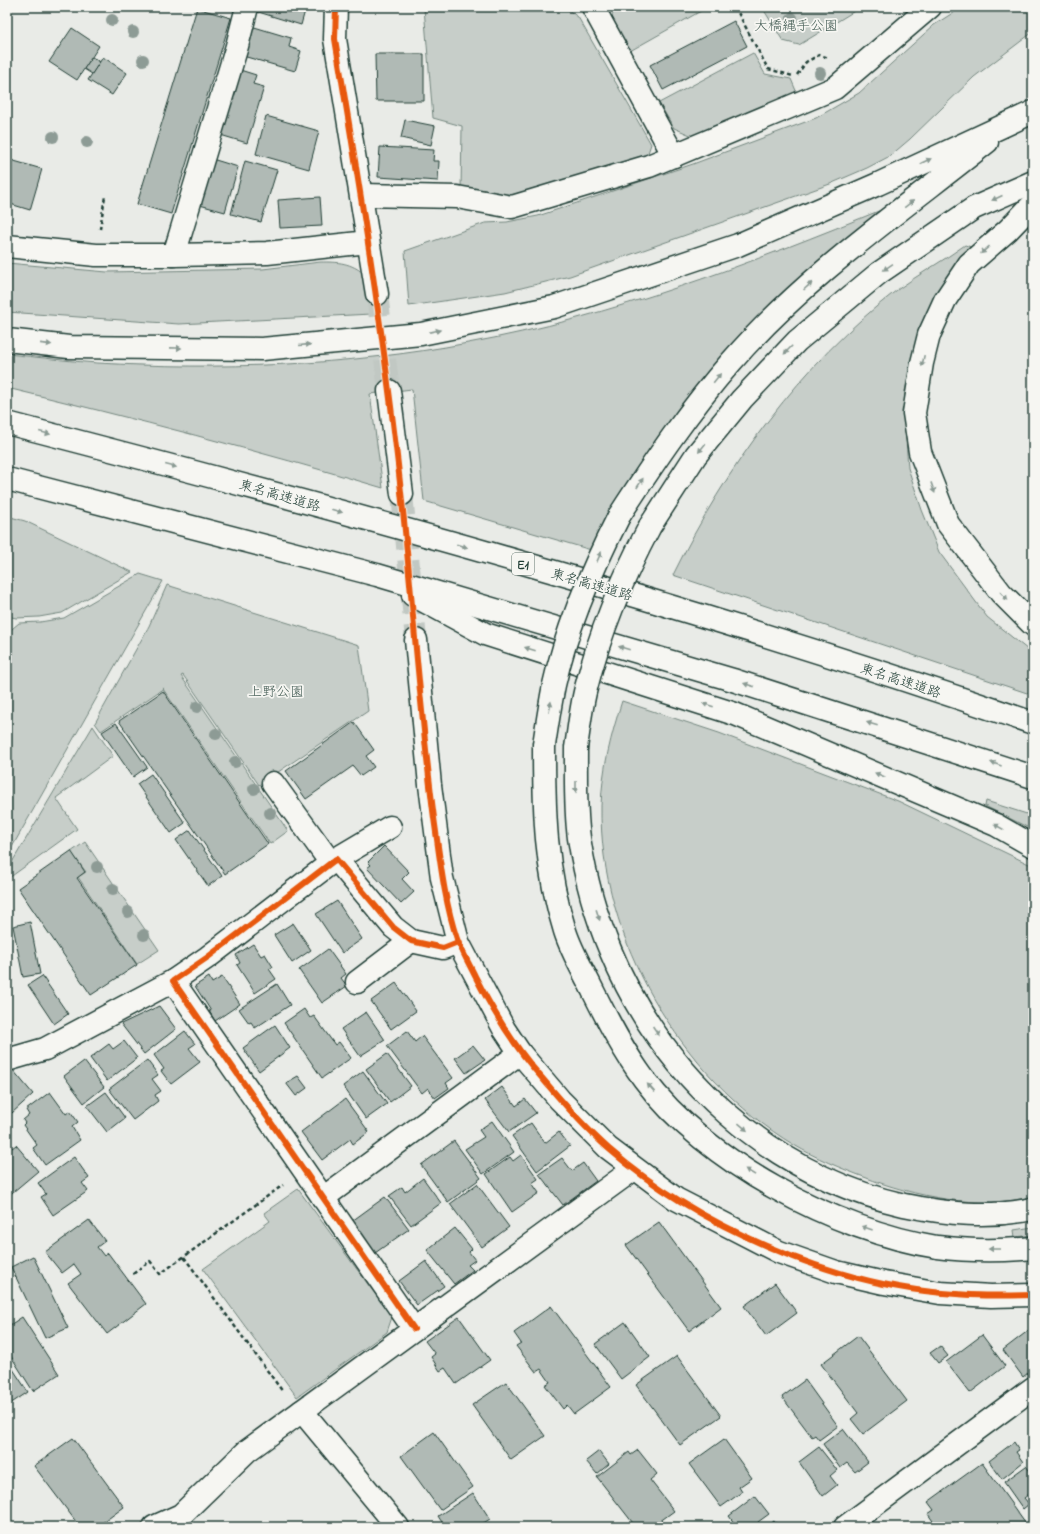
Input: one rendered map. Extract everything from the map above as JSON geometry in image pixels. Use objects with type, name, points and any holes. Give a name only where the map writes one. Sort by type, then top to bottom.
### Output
[{"type":"main road","points":[[174,255],[235,53],[247,7]]},
{"type":"main road","points":[[336,7],[334,39],[362,195],[377,294]]},
{"type":"main road","points":[[593,7],[674,156]]},
{"type":"main road","points":[[362,195],[457,197],[512,207],[649,166],[835,88],[930,7]]},
{"type":"main road","points":[[7,340],[69,347],[262,349],[421,334],[554,307],[738,245],[878,184],[1024,116]]},
{"type":"main road","points":[[1024,116],[849,249],[785,306],[731,362],[672,434],[619,516],[599,557],[575,614],[554,684],[544,745],[545,832],[557,903],[566,934],[610,1026],[645,1081],[666,1105],[687,1126],[739,1164],[794,1198],[828,1214],[877,1232],[938,1247],[967,1249],[1033,1248]]},
{"type":"main road","points":[[1033,182],[968,212],[878,273],[797,341],[737,404],[696,455],[650,526],[626,572],[605,629],[586,688],[576,748],[576,798],[580,838],[594,901],[611,952],[637,1003],[653,1028],[688,1075],[707,1095],[755,1137],[771,1148],[810,1171],[848,1188],[885,1200],[952,1213],[1005,1215],[1033,1209]]},
{"type":"main road","points":[[1033,204],[1008,230],[969,264],[945,300],[929,335],[922,363],[914,413],[920,452],[948,524],[1001,593],[1033,625]]},
{"type":"main road","points":[[7,246],[96,255],[174,255],[267,253],[368,242]]},
{"type":"main road","points":[[388,391],[402,494]]},
{"type":"main road","name":"東名高速道路","points":[[7,423],[207,475],[467,548],[748,630],[1033,723]]},
{"type":"main road","points":[[7,479],[377,575],[733,680],[1033,777]]},
{"type":"main road","points":[[377,575],[485,634],[735,714],[996,825],[1033,846]]},
{"type":"main road","points":[[416,640],[430,785],[442,878],[458,942],[504,1029],[520,1053],[560,1100],[608,1148],[676,1199],[779,1252],[836,1272],[884,1283],[940,1293],[991,1296],[1033,1295]]},
{"type":"main road","points":[[273,782],[333,861],[393,927],[411,941],[442,948],[458,942]]},
{"type":"main road","points":[[7,1060],[45,1049],[173,981],[208,957],[333,861],[390,827]]},
{"type":"main road","points":[[357,982],[411,941]]},
{"type":"main road","points":[[173,981],[414,1329]]},
{"type":"main road","points":[[323,1198],[520,1053]]},
{"type":"main road","points":[[154,1527],[181,1521],[247,1451],[634,1169]]},
{"type":"main road","points":[[845,1527],[1033,1388]]},
{"type":"main road","points":[[300,1412],[398,1527]]},
{"type":"path","points":[[735,7],[768,69]]},
{"type":"path","points":[[96,255],[105,196]]},
{"type":"path","points":[[133,1274],[150,1261],[160,1274],[304,1170]]},
{"type":"path","points":[[184,1257],[300,1412]]},
{"type":"green space","points":[[564,7],[578,17],[651,144],[647,156],[508,196],[461,190],[462,126],[433,118],[424,8]]},
{"type":"green space","points":[[615,7],[708,7],[630,51],[611,19]]},
{"type":"green space","name":"大橋縄手公園","points":[[762,7],[861,7],[799,45],[783,41]]},
{"type":"green space","points":[[962,7],[1033,7],[1033,32],[974,77],[910,139],[890,156],[830,184],[570,276],[505,292],[409,306],[405,251],[485,223],[507,222],[538,216],[693,164],[816,118],[859,93],[934,25]]},
{"type":"green space","points":[[753,53],[765,74],[791,79],[797,93],[695,137],[674,128],[659,103]]},
{"type":"green space","points":[[886,208],[781,308],[598,552],[424,501],[412,389],[370,394],[383,488],[196,435],[7,388],[7,354],[86,362],[144,365],[237,366],[376,357],[422,351],[522,332],[575,319],[680,286],[784,249]]},
{"type":"green space","points":[[965,245],[971,247],[974,252],[912,362],[905,391],[904,411],[908,468],[922,510],[939,552],[987,617],[1033,654],[1033,695],[673,575],[717,495],[769,420],[798,384],[862,319],[897,290]]},
{"type":"green space","points":[[320,262],[333,262],[349,265],[355,267],[366,275],[371,314],[179,324],[7,312],[7,263],[107,272],[263,269]]},
{"type":"green space","points":[[7,516],[25,521],[132,572],[62,613],[39,617],[16,618],[7,616]]},
{"type":"green space","points":[[140,574],[163,581],[7,856],[7,633],[19,623],[40,622],[64,618]]},
{"type":"green space","name":"上野公園","points":[[167,585],[359,645],[368,711],[259,785],[183,675],[181,676],[288,831],[270,844],[163,689],[164,688],[101,731],[95,723],[149,626]]},
{"type":"green space","points":[[622,701],[719,733],[898,801],[1033,866],[1033,1196],[992,1202],[970,1202],[904,1190],[855,1174],[794,1145],[753,1116],[716,1082],[683,1043],[654,1000],[631,954],[614,906],[604,856],[601,806],[603,779],[614,727]]},
{"type":"green space","points":[[93,726],[113,756],[56,798],[77,829],[9,878],[8,869]]},
{"type":"green space","points":[[986,801],[1033,816],[1033,830],[985,806]]},
{"type":"green space","points":[[85,842],[159,950],[137,964],[78,877],[86,872],[71,852]]},
{"type":"green space","points":[[298,1189],[392,1317],[387,1332],[297,1397],[203,1269],[270,1221],[264,1213]]},
{"type":"green space","points":[[1033,1227],[1033,1235],[1015,1237],[1014,1230]]},
{"type":"building","points":[[256,7],[306,7],[301,25],[255,11]]},
{"type":"building","points":[[197,8],[231,18],[171,214],[137,204]]},
{"type":"building","points":[[734,21],[747,46],[663,90],[650,65]]},
{"type":"building","points":[[251,26],[291,38],[289,47],[301,51],[295,71],[243,56]]},
{"type":"building","points":[[72,28],[99,46],[77,80],[49,62]]},
{"type":"building","points":[[375,54],[424,54],[424,101],[376,101]]},
{"type":"building","points":[[92,57],[100,62],[92,74],[84,69]]},
{"type":"building","points":[[103,57],[127,73],[112,95],[88,80]]},
{"type":"building","points":[[237,69],[256,75],[253,84],[264,87],[247,143],[217,134]]},
{"type":"building","points":[[266,116],[319,131],[309,169],[256,154]]},
{"type":"building","points":[[405,120],[435,126],[431,145],[401,138]]},
{"type":"building","points":[[380,147],[434,150],[433,161],[439,161],[438,181],[378,177]]},
{"type":"building","points":[[209,158],[238,167],[225,212],[196,204]]},
{"type":"building","points":[[7,159],[42,169],[30,210],[7,203]]},
{"type":"building","points":[[245,161],[277,170],[261,222],[231,214]]},
{"type":"building","points":[[320,197],[322,226],[280,228],[278,200]]},
{"type":"building","points":[[163,691],[268,844],[225,874],[119,721]]},
{"type":"building","points":[[354,722],[374,750],[366,756],[374,767],[361,776],[353,766],[306,799],[286,771]]},
{"type":"building","points":[[116,723],[147,767],[133,777],[102,732]]},
{"type":"building","points":[[151,774],[185,823],[171,833],[137,784]]},
{"type":"building","points":[[190,830],[222,876],[208,886],[176,840]]},
{"type":"building","points":[[384,846],[409,872],[402,879],[414,892],[401,904],[367,868],[371,865],[368,862]]},
{"type":"building","points":[[71,851],[85,872],[77,878],[137,965],[91,995],[18,888]]},
{"type":"building","points":[[337,901],[362,939],[342,953],[316,914]]},
{"type":"building","points":[[30,922],[40,974],[23,977],[13,926]]},
{"type":"building","points":[[293,923],[311,950],[292,963],[274,935]]},
{"type":"building","points":[[253,944],[261,956],[265,954],[273,967],[269,969],[276,979],[255,993],[237,965],[240,963],[236,955]]},
{"type":"building","points":[[328,949],[346,974],[341,978],[347,986],[322,1003],[299,970]]},
{"type":"building","points":[[42,976],[68,1014],[54,1024],[28,985]]},
{"type":"building","points":[[209,977],[212,983],[222,977],[240,1004],[215,1021],[209,1011],[211,1011],[195,986]]},
{"type":"building","points":[[396,983],[416,1011],[391,1029],[371,1001]]},
{"type":"building","points":[[277,984],[290,1005],[255,1028],[251,1022],[249,1023],[239,1009]]},
{"type":"building","points":[[159,1006],[176,1029],[144,1054],[121,1024]]},
{"type":"building","points":[[304,1009],[310,1018],[314,1016],[335,1045],[339,1042],[351,1058],[322,1078],[284,1023]]},
{"type":"building","points":[[366,1012],[385,1040],[360,1056],[341,1029]]},
{"type":"building","points":[[275,1025],[290,1048],[259,1071],[243,1048]]},
{"type":"building","points":[[185,1031],[195,1044],[189,1048],[200,1062],[171,1084],[161,1071],[164,1069],[154,1055]]},
{"type":"building","points":[[407,1031],[415,1042],[422,1036],[453,1078],[446,1083],[449,1088],[435,1098],[428,1088],[422,1093],[387,1046]]},
{"type":"building","points":[[124,1041],[137,1058],[107,1081],[90,1058],[109,1044],[113,1049]]},
{"type":"building","points":[[473,1045],[485,1060],[466,1073],[455,1058]]},
{"type":"building","points":[[387,1054],[411,1086],[390,1102],[366,1069]]},
{"type":"building","points":[[147,1060],[158,1075],[152,1079],[161,1091],[155,1095],[158,1101],[133,1120],[109,1089]]},
{"type":"building","points":[[84,1061],[104,1087],[84,1103],[64,1076]]},
{"type":"building","points":[[13,1070],[33,1094],[12,1113],[7,1108],[7,1075]]},
{"type":"building","points":[[363,1071],[387,1104],[366,1119],[343,1086]]},
{"type":"building","points":[[298,1076],[307,1088],[296,1096],[286,1083]]},
{"type":"building","points":[[502,1087],[516,1106],[525,1099],[536,1113],[509,1132],[485,1100]]},
{"type":"building","points":[[50,1092],[66,1114],[70,1111],[78,1122],[72,1127],[80,1140],[45,1165],[33,1148],[37,1145],[23,1125],[25,1123],[23,1120],[29,1115],[26,1110]]},
{"type":"building","points":[[106,1092],[125,1118],[107,1132],[87,1106]]},
{"type":"building","points":[[345,1099],[369,1132],[353,1144],[350,1139],[322,1160],[301,1132]]},
{"type":"building","points":[[492,1121],[514,1152],[483,1174],[465,1149],[484,1137],[479,1130]]},
{"type":"building","points":[[531,1123],[545,1143],[559,1132],[570,1146],[537,1171],[512,1136]]},
{"type":"building","points":[[454,1141],[481,1178],[448,1202],[421,1165]]},
{"type":"building","points":[[7,1142],[12,1148],[16,1145],[38,1171],[7,1197]]},
{"type":"building","points":[[521,1155],[538,1179],[532,1183],[539,1193],[512,1212],[486,1174],[510,1157],[513,1161]]},
{"type":"building","points":[[74,1157],[89,1178],[82,1183],[88,1191],[53,1215],[41,1197],[46,1194],[38,1183]]},
{"type":"building","points":[[562,1158],[572,1171],[583,1163],[596,1181],[563,1205],[539,1174]]},
{"type":"building","points":[[423,1178],[441,1203],[411,1225],[389,1196],[402,1187],[405,1192]]},
{"type":"building","points":[[477,1184],[509,1227],[482,1247],[450,1204]]},
{"type":"building","points":[[385,1197],[409,1229],[375,1253],[352,1221]]},
{"type":"building","points":[[89,1220],[105,1241],[97,1247],[104,1256],[108,1253],[146,1304],[107,1334],[68,1283],[81,1274],[74,1264],[62,1273],[45,1252]]},
{"type":"building","points":[[659,1222],[721,1307],[689,1331],[626,1245]]},
{"type":"building","points":[[455,1228],[472,1249],[469,1252],[475,1260],[468,1265],[473,1270],[454,1284],[427,1250]]},
{"type":"building","points":[[33,1256],[68,1328],[45,1338],[11,1267]]},
{"type":"building","points":[[426,1261],[444,1286],[417,1305],[399,1281]]},
{"type":"building","points":[[775,1283],[797,1313],[766,1336],[744,1306]]},
{"type":"building","points":[[551,1306],[611,1387],[574,1414],[567,1405],[563,1409],[545,1385],[550,1382],[541,1369],[536,1372],[516,1346],[521,1343],[514,1333]]},
{"type":"building","points":[[22,1317],[59,1374],[33,1391],[7,1350],[7,1327]]},
{"type":"building","points":[[459,1317],[490,1360],[456,1384],[445,1368],[440,1371],[431,1357],[435,1354],[425,1341]]},
{"type":"building","points":[[625,1322],[650,1357],[621,1379],[595,1344]]},
{"type":"building","points":[[1033,1327],[1033,1369],[1023,1377],[1003,1350]]},
{"type":"building","points":[[982,1335],[1005,1366],[970,1393],[946,1362]]},
{"type":"building","points":[[858,1336],[907,1401],[863,1434],[851,1419],[858,1413],[821,1364]]},
{"type":"building","points":[[940,1346],[948,1356],[938,1363],[930,1353]]},
{"type":"building","points":[[677,1356],[721,1416],[680,1445],[636,1385]]},
{"type":"building","points":[[7,1360],[28,1392],[7,1406]]},
{"type":"building","points":[[805,1380],[838,1426],[819,1440],[815,1435],[812,1437],[782,1397]]},
{"type":"building","points":[[506,1382],[545,1436],[511,1460],[472,1405]]},
{"type":"building","points":[[843,1429],[868,1462],[855,1472],[847,1463],[840,1468],[823,1444]]},
{"type":"building","points":[[434,1432],[473,1487],[440,1510],[401,1456]]},
{"type":"building","points":[[73,1438],[124,1507],[97,1527],[80,1527],[34,1466]]},
{"type":"building","points":[[724,1439],[752,1478],[739,1487],[742,1492],[721,1507],[689,1464]]},
{"type":"building","points":[[1014,1442],[1019,1450],[1016,1452],[1023,1462],[1002,1479],[989,1461]]},
{"type":"building","points":[[819,1447],[837,1470],[830,1476],[837,1485],[823,1496],[799,1462]]},
{"type":"building","points":[[638,1450],[657,1474],[650,1480],[674,1511],[652,1527],[636,1527],[597,1477],[629,1452],[631,1455]]},
{"type":"building","points":[[599,1451],[609,1464],[597,1474],[586,1461]]},
{"type":"building","points":[[982,1463],[1028,1527],[937,1527],[928,1514],[934,1510],[928,1502]]},
{"type":"building","points":[[1026,1466],[1033,1475],[1033,1491],[1024,1498],[1029,1504],[1023,1509],[1004,1482]]},
{"type":"building","points":[[473,1493],[490,1519],[477,1527],[445,1527],[438,1516]]},
{"type":"building","points":[[755,1496],[769,1514],[758,1522],[762,1527],[737,1527],[729,1516]]},
{"type":"building","points":[[774,1521],[779,1527],[766,1527]]},
{"type":"tunnel","points":[[377,294],[389,391]]},
{"type":"tunnel","points":[[402,494],[416,640]]},
{"type":"cycle path","points":[[336,7],[335,39],[366,227],[400,478],[426,749],[440,864],[457,939],[482,990],[522,1054],[591,1133],[644,1177],[682,1202],[723,1225],[766,1246],[810,1263],[855,1277],[899,1287],[966,1295],[1033,1295]]},
{"type":"cycle path","points":[[414,1329],[173,981],[208,957],[336,859],[393,927],[411,941],[443,948],[458,942]]}]
